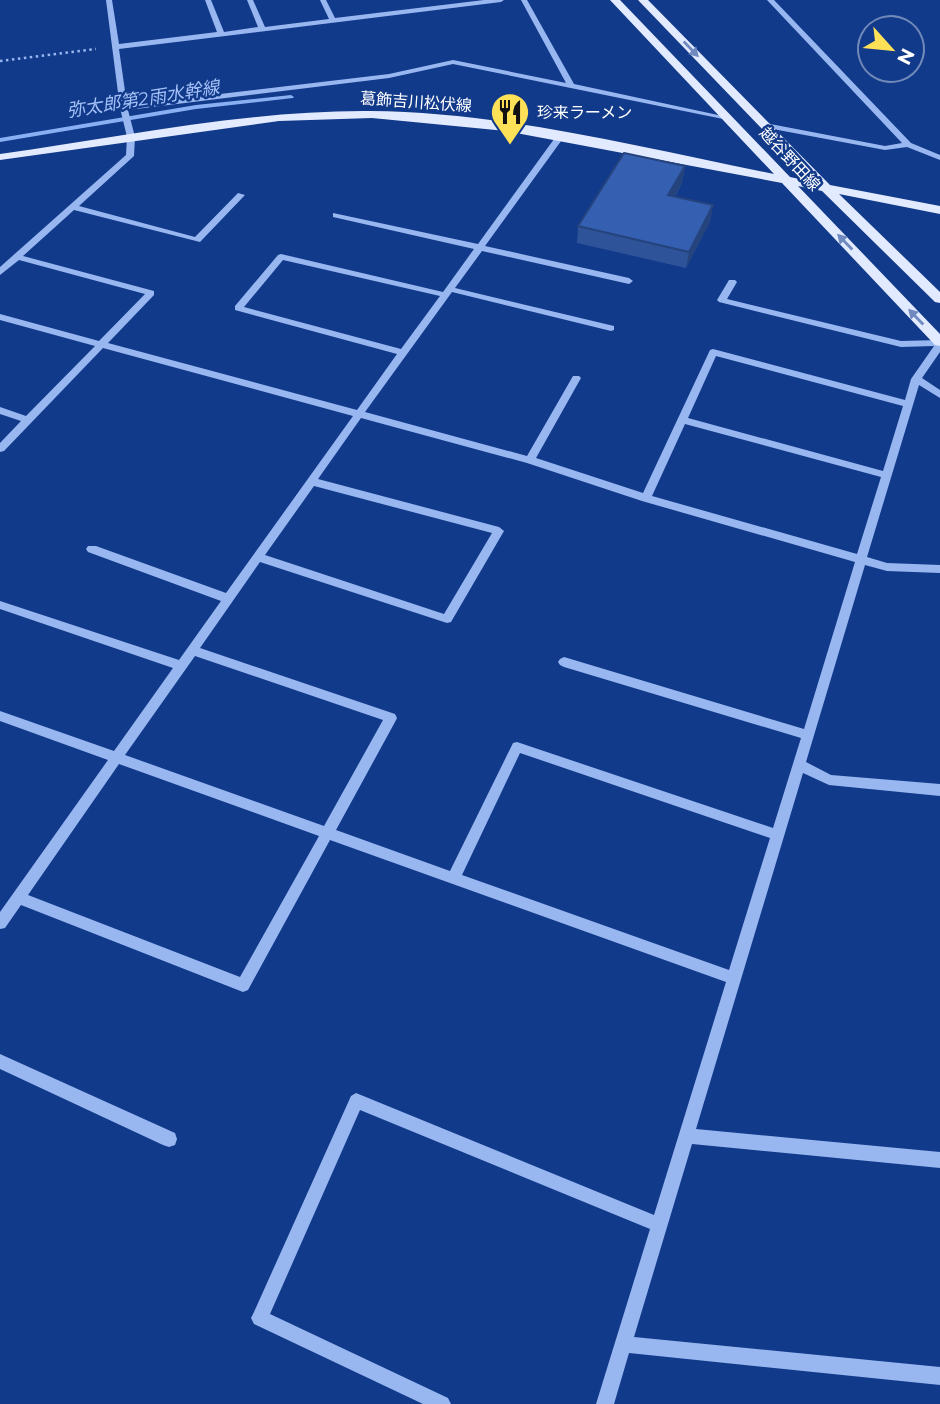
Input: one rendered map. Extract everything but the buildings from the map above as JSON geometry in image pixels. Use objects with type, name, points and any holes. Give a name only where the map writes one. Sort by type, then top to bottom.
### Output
[{"type":"main road","name":"越谷野田線","points":[[615,0],[940,343]]},
{"type":"main road","name":"越谷野田線","points":[[643,0],[826,188],[940,299]]},
{"type":"main road","name":"葛飾吉川松伏線","points":[[0,156],[279,118],[361,112],[446,118],[560,136],[826,188]]},
{"type":"main road","name":"越谷野田線","points":[[826,188],[940,210]]},
{"type":"street","points":[[0,272],[130,156],[131,138],[124,108],[109,0]]},
{"type":"street","points":[[208,0],[221,34]]},
{"type":"street","points":[[250,0],[262,29]]},
{"type":"street","points":[[323,0],[332,20]]},
{"type":"street","points":[[396,0],[403,12]]},
{"type":"street","points":[[115,47],[403,12],[464,2],[501,0]]},
{"type":"street","points":[[524,0],[572,87]]},
{"type":"street","points":[[769,0],[908,145],[940,158]]},
{"type":"street","points":[[124,108],[390,76],[453,62],[727,118]]},
{"type":"street","points":[[765,125],[884,148],[908,145]]},
{"type":"street","points":[[0,923],[311,481],[560,136]]},
{"type":"street","points":[[72,207],[197,240],[242,195]]},
{"type":"street","points":[[336,215],[629,281]]},
{"type":"street","points":[[0,449],[151,293],[17,257]]},
{"type":"street","points":[[403,353],[238,308],[281,257],[611,328]]},
{"type":"street","points":[[732,282],[722,300],[901,344],[940,343]]},
{"type":"street","points":[[0,317],[530,460],[646,498],[887,567],[940,569]]},
{"type":"street","points":[[605,1404],[908,404],[916,379],[940,343]]},
{"type":"street","points":[[646,498],[713,352],[908,404]]},
{"type":"street","points":[[530,460],[576,378]]},
{"type":"street","points":[[916,379],[940,395]]},
{"type":"street","points":[[0,410],[28,419]]},
{"type":"street","points":[[682,420],[886,475]]},
{"type":"street","points":[[257,557],[447,619],[499,531],[311,481]]},
{"type":"street","points":[[92,549],[229,598]]},
{"type":"street","points":[[0,604],[181,666]]},
{"type":"street","points":[[18,897],[243,985],[391,718],[192,650]]},
{"type":"street","points":[[564,662],[807,735]]},
{"type":"street","points":[[0,716],[735,979]]},
{"type":"street","points":[[454,878],[516,747],[778,835]]},
{"type":"street","points":[[799,765],[829,780],[940,790]]},
{"type":"street","points":[[0,1061],[169,1139]]},
{"type":"street","points":[[442,1404],[260,1318],[356,1101],[660,1225]]},
{"type":"street","points":[[687,1136],[940,1160]]},
{"type":"street","points":[[623,1344],[940,1376]]},
{"type":"path","points":[[0,61],[115,47]]},
{"type":"waterway","name":"弥太郎第2雨水幹線","points":[[0,140],[196,107],[291,97]]},
{"type":"place","name":"珍来ラーメン","points":[[510,146]]}]
